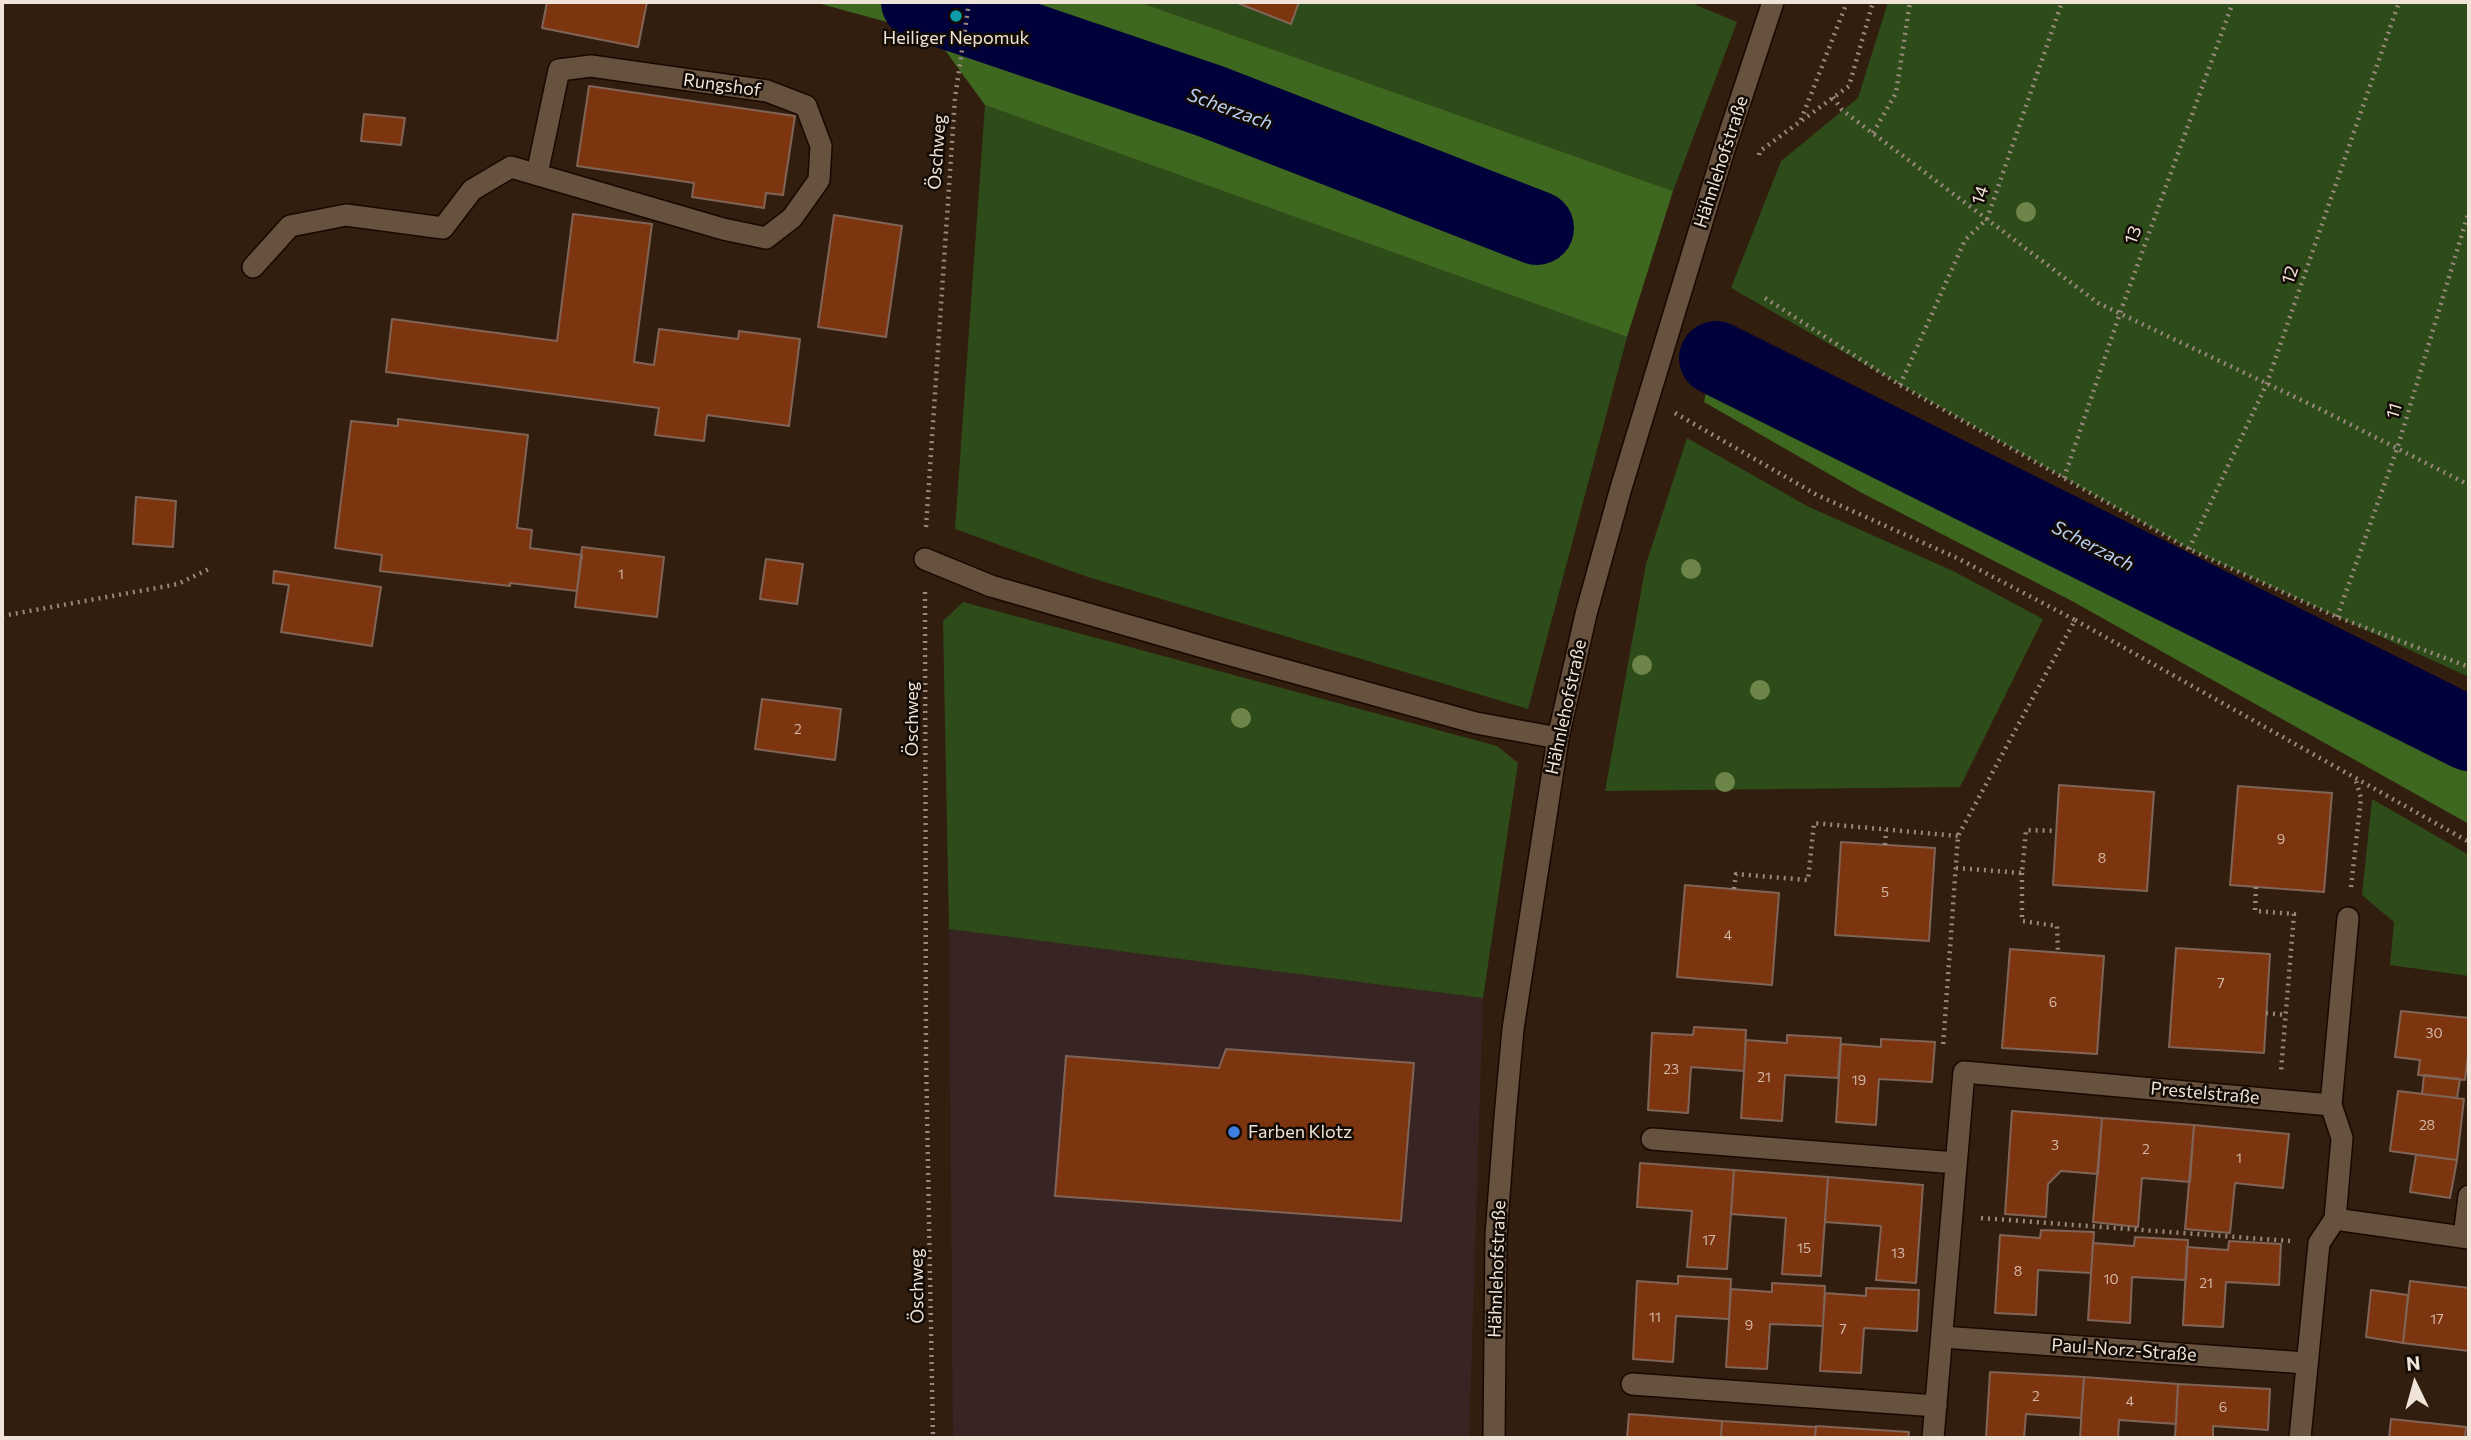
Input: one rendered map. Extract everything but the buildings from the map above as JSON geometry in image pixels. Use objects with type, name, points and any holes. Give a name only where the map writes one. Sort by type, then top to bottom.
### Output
[{"type":"street","name":"Hähnlehofstraße","points":[[1494,1438],[1496,1235],[1507,1092],[1513,1029],[1558,738],[1586,614],[1620,488],[1723,153],[1773,2]]},
{"type":"street","name":"Rungshof","points":[[253,267],[290,226],[346,215],[443,228],[472,190],[511,167],[723,229],[766,238],[792,218],[819,180],[821,146],[806,106],[767,91],[591,66],[559,70],[537,174]]},
{"type":"street","points":[[925,559],[991,586],[1227,654],[1476,723],[1558,738]]},
{"type":"street","points":[[2300,1438],[2319,1243],[2335,1219],[2342,1138],[2331,1105],[2348,918]]},
{"type":"street","points":[[1933,1438],[1964,1072]]},
{"type":"street","name":"Prestelstraße","points":[[1964,1072],[2331,1105]]},
{"type":"street","points":[[1652,1139],[1956,1163]]},
{"type":"street","points":[[2335,1219],[2467,1237],[2469,1196]]},
{"type":"street","name":"Paul-Norz-Straße","points":[[1942,1337],[2306,1363]]},
{"type":"street","points":[[1632,1384],[1936,1406]]},
{"type":"path","name":"Öschweg","points":[[933,1438],[926,1042],[925,559],[928,478],[956,98],[969,2]]},
{"type":"path","points":[[1801,121],[1847,2]]},
{"type":"path","points":[[1756,162],[1760,151],[1849,86],[1873,2]]},
{"type":"path","points":[[1873,133],[1896,93],[1910,2]]},
{"type":"path","name":"14","points":[[1900,385],[1965,240],[1987,219],[2062,2]]},
{"type":"path","name":"13","points":[[2064,478],[2120,313],[2233,2]]},
{"type":"path","name":"12","points":[[2189,550],[2267,383],[2399,2]]},
{"type":"path","points":[[1833,97],[1842,110],[2098,303],[2267,383],[2469,485]]},
{"type":"path","name":"11","points":[[2337,617],[2397,449],[2469,211]]},
{"type":"path","points":[[1765,298],[1900,385],[2189,550],[2337,617],[2469,667]]},
{"type":"path","points":[[1668,410],[1817,495],[1957,558],[2076,620],[2469,842]]},
{"type":"path","points":[[2,615],[178,584],[209,569]]},
{"type":"path","points":[[1964,1072],[1943,1055],[1958,836],[2076,620]]},
{"type":"path","points":[[2348,918],[2361,798],[2354,778]]},
{"type":"path","points":[[1734,889],[1735,874],[1808,880],[1814,823],[1958,836]]},
{"type":"path","points":[[1885,845],[1886,830]]},
{"type":"path","points":[[2056,831],[2026,830],[2021,921],[2057,926],[2058,952]]},
{"type":"path","points":[[1956,867],[2022,873]]},
{"type":"path","points":[[2256,887],[2255,911],[2294,914],[2278,1100]]},
{"type":"path","points":[[2266,1013],[2286,1015]]},
{"type":"path","points":[[1952,1216],[2319,1243]]},
{"type":"shaded area","points":[[949,929],[1483,998],[1469,1438],[953,1438]]},
{"type":"green space","points":[[814,2],[1139,2],[1673,191],[1627,337],[985,105],[934,35]]},
{"type":"green space","points":[[1139,2],[1689,2],[1737,22],[1673,191]]},
{"type":"green space","points":[[1888,2],[2469,2],[2469,677],[2189,549],[1731,288],[1781,161],[1858,98]]},
{"type":"green space","points":[[985,105],[1627,337],[1528,709],[1088,577],[955,529]]},
{"type":"green space","points":[[1718,336],[2316,658],[2469,722],[2469,824],[2072,601],[1862,493],[1704,402]]},
{"type":"green space","points":[[1687,438],[1809,507],[1953,571],[2043,619],[1960,787],[1605,791],[1646,564]]},
{"type":"green space","points":[[963,602],[1497,746],[1518,763],[1483,998],[949,929],[943,621]]},
{"type":"green space","points":[[2372,799],[2469,855],[2469,976],[2390,965],[2394,922],[2362,895]]},
{"type":"waterway","name":"Scherzach","points":[[918,2],[1210,101],[1537,228]]},
{"type":"waterway","name":"Scherzach","points":[[1716,358],[2469,734]]},
{"type":"place","name":"Heiliger Nepomuk","points":[[956,16]]},
{"type":"place","name":"Farben Klotz","points":[[1234,1132]]}]
